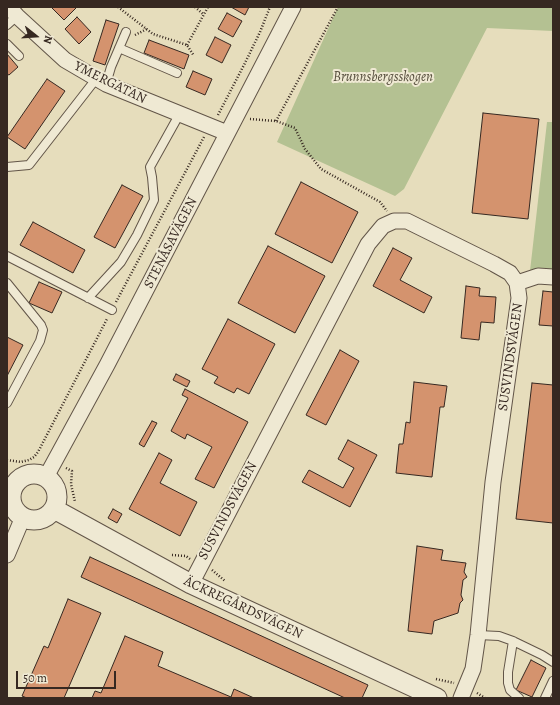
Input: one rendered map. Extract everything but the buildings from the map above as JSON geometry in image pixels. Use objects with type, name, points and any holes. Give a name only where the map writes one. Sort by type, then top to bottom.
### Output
[{"type":"street","name":"STENÅSAVÄGEN","points":[[51,470],[111,358],[293,7]]},
{"type":"street","name":"YMERGATAN","points":[[11,16],[64,60],[101,81],[180,115],[227,133]]},
{"type":"street","name":"SUSVINDSVÄGEN","points":[[191,584],[200,564],[368,244],[383,226],[394,221],[407,221],[510,273],[517,283],[519,298],[493,482],[474,669],[464,693]]},
{"type":"street","points":[[517,283],[538,276],[553,277]]},
{"type":"street","points":[[51,470],[57,499],[51,513],[43,518],[33,520],[16,512],[12,504],[11,484],[28,474],[38,474],[51,470]]},
{"type":"street","name":"ÄCKREGÅRDSVÄGEN","points":[[54,508],[191,584],[437,698]]},
{"type":"street","points":[[7,555],[24,517]]},
{"type":"lane","points":[[7,167],[30,165],[101,81],[111,67],[126,32]]},
{"type":"lane","points":[[7,44],[19,56]]},
{"type":"lane","points":[[119,48],[178,73]]},
{"type":"lane","points":[[88,298],[121,262],[137,235],[154,200],[150,167],[180,115]]},
{"type":"lane","points":[[7,256],[112,310]]},
{"type":"lane","points":[[7,283],[41,325],[42,330],[40,341],[7,403]]},
{"type":"lane","points":[[478,635],[499,636],[513,641],[553,662]]},
{"type":"lane","points":[[513,641],[508,672],[508,683],[510,690],[519,698]]},
{"type":"lane","points":[[545,698],[553,681]]},
{"type":"path","points":[[118,7],[153,34],[187,45],[194,56]]},
{"type":"path","points":[[195,7],[204,15]]},
{"type":"path","points":[[187,45],[208,7]]},
{"type":"path","points":[[7,460],[21,462],[29,460],[38,452],[210,127],[226,102],[260,32],[270,7]]},
{"type":"path","points":[[276,122],[338,7]]},
{"type":"path","points":[[236,116],[244,119],[258,119],[276,122],[295,128],[305,149],[321,169],[380,202],[394,221]]},
{"type":"path","points":[[38,452],[51,470],[72,471],[71,484],[74,501],[79,507]]},
{"type":"path","points":[[166,554],[186,556],[214,572],[228,584]]},
{"type":"path","points":[[429,678],[449,681],[464,693],[480,694],[485,698]]},
{"type":"green space","name":"Brunnsbergsskogen","points":[[338,7],[553,7],[553,31],[487,28],[404,189],[395,196],[277,142]]},
{"type":"green space","points":[[547,122],[553,122],[553,272],[530,271]]}]
